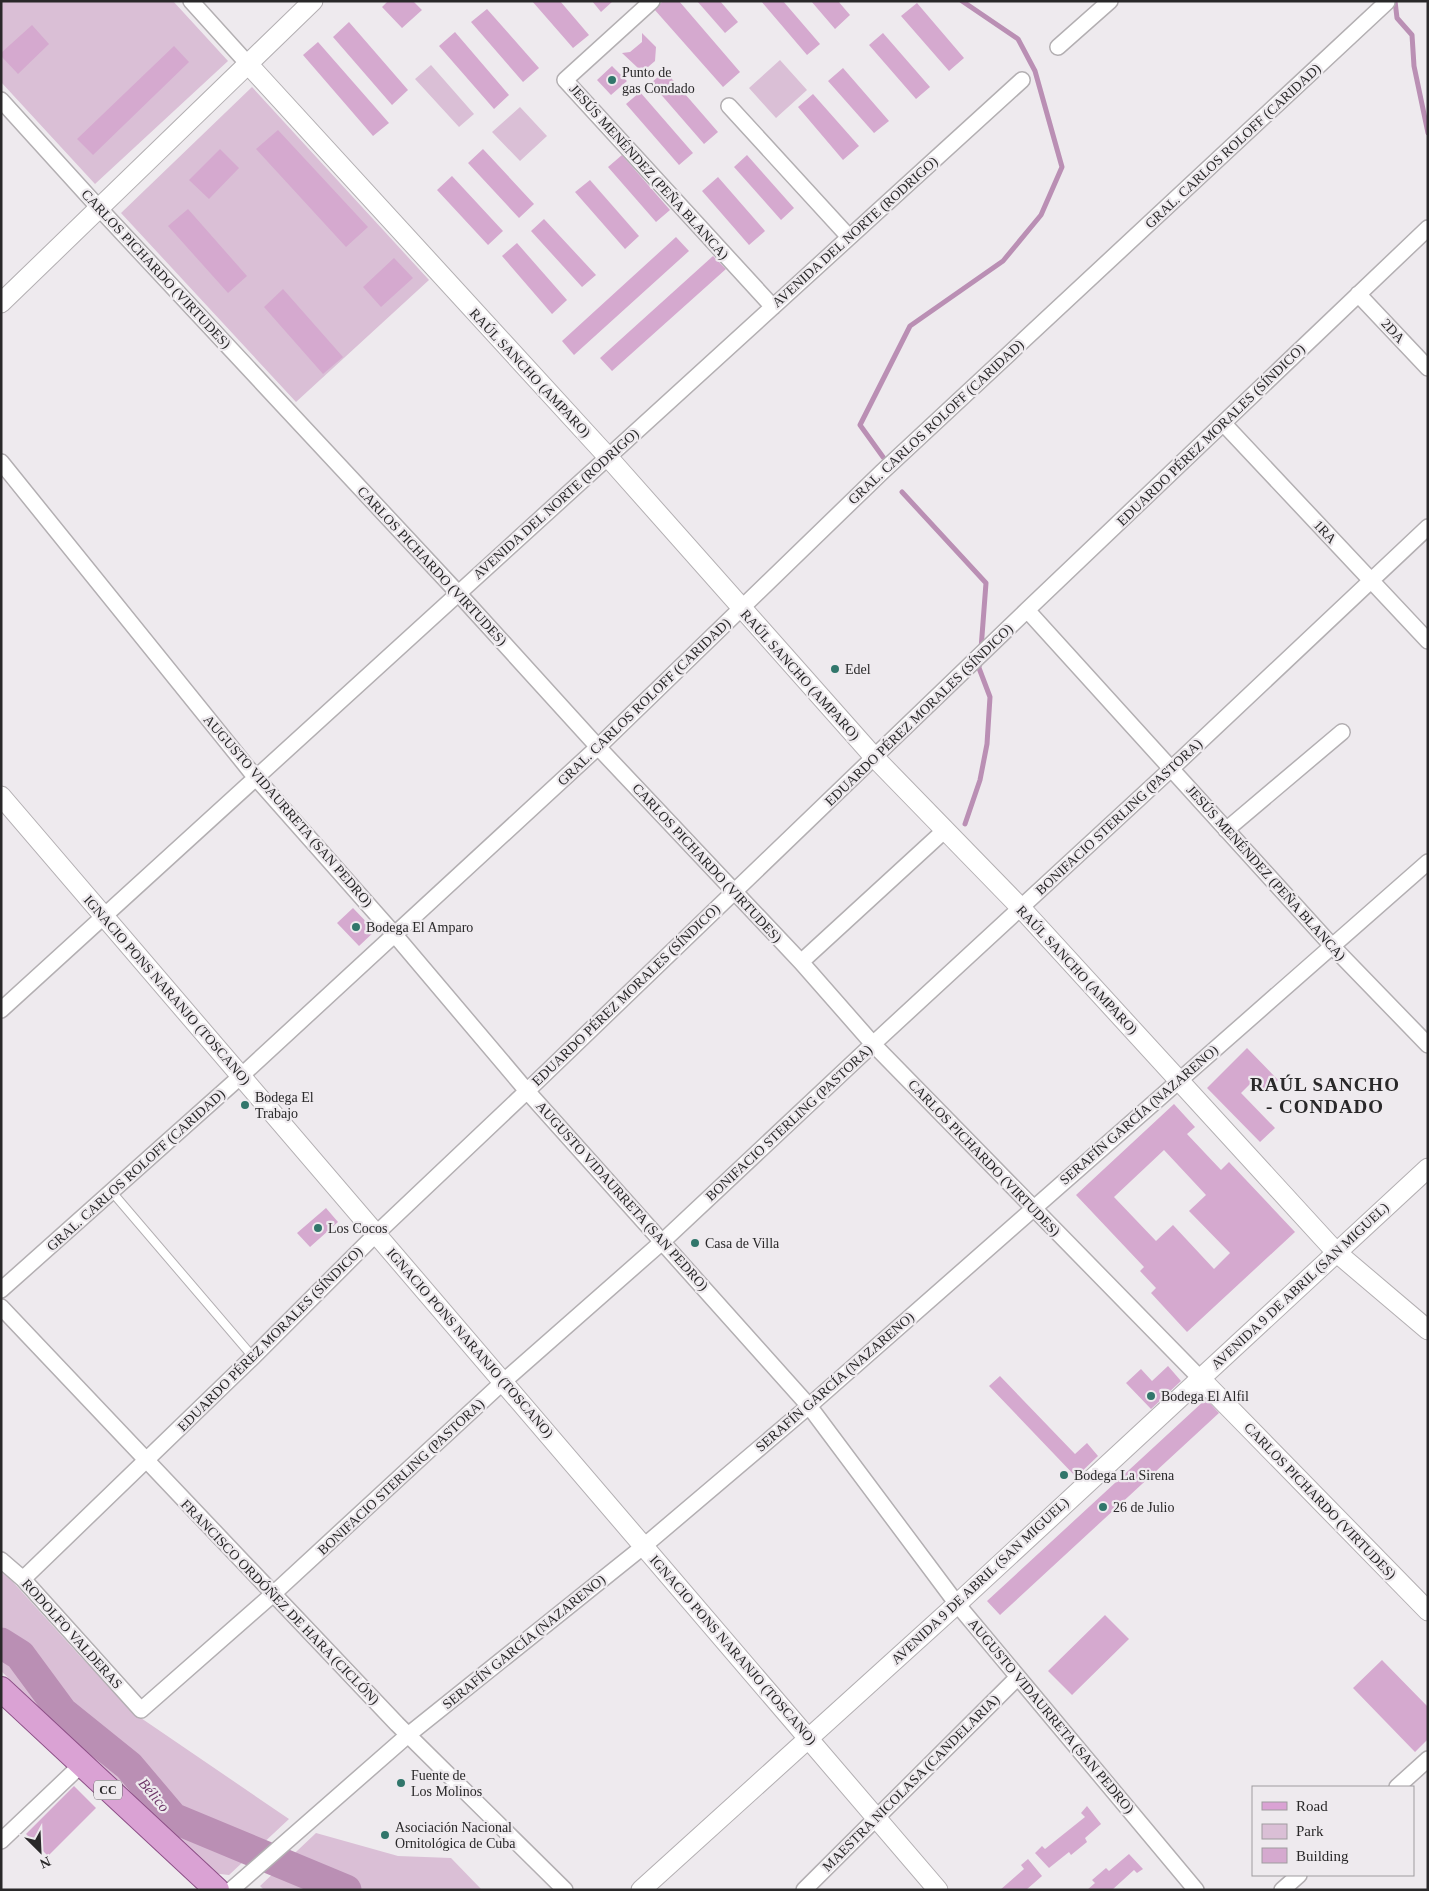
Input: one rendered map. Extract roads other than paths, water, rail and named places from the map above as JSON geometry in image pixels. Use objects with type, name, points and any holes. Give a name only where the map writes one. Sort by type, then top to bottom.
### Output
[{"type":"main road","name":"CC","points":[[1,1688],[217,1890]]},
{"type":"street","name":"RAÚL SANCHO (AMPARO)","points":[[191,1],[608,457],[875,758],[1020,908],[1336,1252],[1428,1330]]},
{"type":"street","points":[[1,303],[313,1]]},
{"type":"street","name":"JESÚS MENÉNDEZ (PEÑA BLANCA)","points":[[652,1],[565,80],[773,307]]},
{"type":"street","points":[[1058,47],[1110,1]]},
{"type":"street","name":"GRAL. CARLOS ROLOFF (CARIDAD)","points":[[1,1290],[241,1076],[598,747],[890,465],[1387,2]]},
{"type":"street","name":"AVENIDA DEL NORTE (RODRIGO)","points":[[1,1010],[1022,80]]},
{"type":"street","name":"CARLOS PICHARDO (VIRTUDES)","points":[[1,100],[99,208],[458,593],[598,747],[801,962],[873,1044],[1428,1611]]},
{"type":"street","points":[[729,106],[849,237]]},
{"type":"street","name":"EDUARDO PÉREZ MORALES (SÍNDICO)","points":[[23,1579],[253,1357],[376,1234],[1428,228]]},
{"type":"street","name":"2DA","points":[[1358,294],[1428,368]]},
{"type":"street","name":"1RA","points":[[1224,424],[1371,582],[1428,640]]},
{"type":"street","name":"AUGUSTO VIDAURRETA (SAN PEDRO)","points":[[1,462],[256,778],[395,935],[527,1091],[809,1406],[957,1604],[1196,1890]]},
{"type":"street","name":"BONIFACIO STERLING (PASTORA)","points":[[141,1710],[272,1595],[503,1382],[662,1242],[1171,769],[1428,527]]},
{"type":"street","name":"JESÚS MENÉNDEZ (PEÑA BLANCA)","points":[[1027,610],[1333,947],[1428,1045]]},
{"type":"street","points":[[1226,830],[1342,732]]},
{"type":"street","name":"IGNACIO PONS NARANJO (TOSCANO)","points":[[1,796],[938,1890]]},
{"type":"street","points":[[801,962],[945,830]]},
{"type":"street","name":"SERAFÍN GARCÍA (NAZARENO)","points":[[237,1885],[408,1735],[644,1546],[809,1406],[1428,862]]},
{"type":"street","name":"AVENIDA 9 DE ABRIL (SAN MIGUEL)","points":[[641,1890],[957,1604],[1428,1168]]},
{"type":"street","name":"FRANCISCO ORDÓÑEZ DE HARA (CICLÓN)","points":[[1,1307],[272,1595],[408,1735],[564,1890]]},
{"type":"street","name":"RODOLFO VALDERAS","points":[[1,1560],[23,1579],[141,1710]]},
{"type":"street","name":"MAESTRA NICOLASA (CANDELARIA)","points":[[804,1890],[1018,1677]]},
{"type":"street","points":[[1398,1786],[1428,1759]]},
{"type":"street","points":[[1,1841],[82,1765]]},
{"type":"street","points":[[1282,1890],[1298,1876]]},
{"type":"lane","points":[[112,1192],[253,1357]]},
{"type":"waterway","points":[[883,457],[860,425],[910,326],[1003,261],[1041,215],[1062,167],[1035,71],[1018,39],[962,1]]},
{"type":"waterway","points":[[1395,1],[1397,18],[1412,35],[1414,66],[1428,133]]},
{"type":"waterway","points":[[902,492],[986,583],[981,649]]},
{"type":"waterway","points":[[965,824],[980,780],[987,744],[990,697],[979,668],[980,660]]},
{"type":"waterway","name":"Bélico","points":[[1,1643],[20,1655],[62,1712],[129,1766],[173,1818],[346,1890]]},
{"type":"place","name":"Punto de gas Condado","points":[[612,80]]},
{"type":"place","name":"Edel","points":[[835,669]]},
{"type":"place","name":"Bodega El Amparo","points":[[356,927]]},
{"type":"place","name":"Bodega El Trabajo","points":[[245,1105]]},
{"type":"place","name":"Los Cocos","points":[[318,1228]]},
{"type":"place","name":"Casa de Villa","points":[[695,1243]]},
{"type":"place","name":"Bodega El Alfil","points":[[1151,1396]]},
{"type":"place","name":"Bodega La Sirena","points":[[1064,1475]]},
{"type":"place","name":"26 de Julio","points":[[1103,1507]]},
{"type":"place","name":"Fuente de Los Molinos","points":[[401,1783]]},
{"type":"place","name":"Asociación Nacional Ornitológica de Cuba","points":[[385,1835]]},
{"type":"district","name":"RAÚL SANCHO - CONDADO","points":[[1325,1095]]}]
